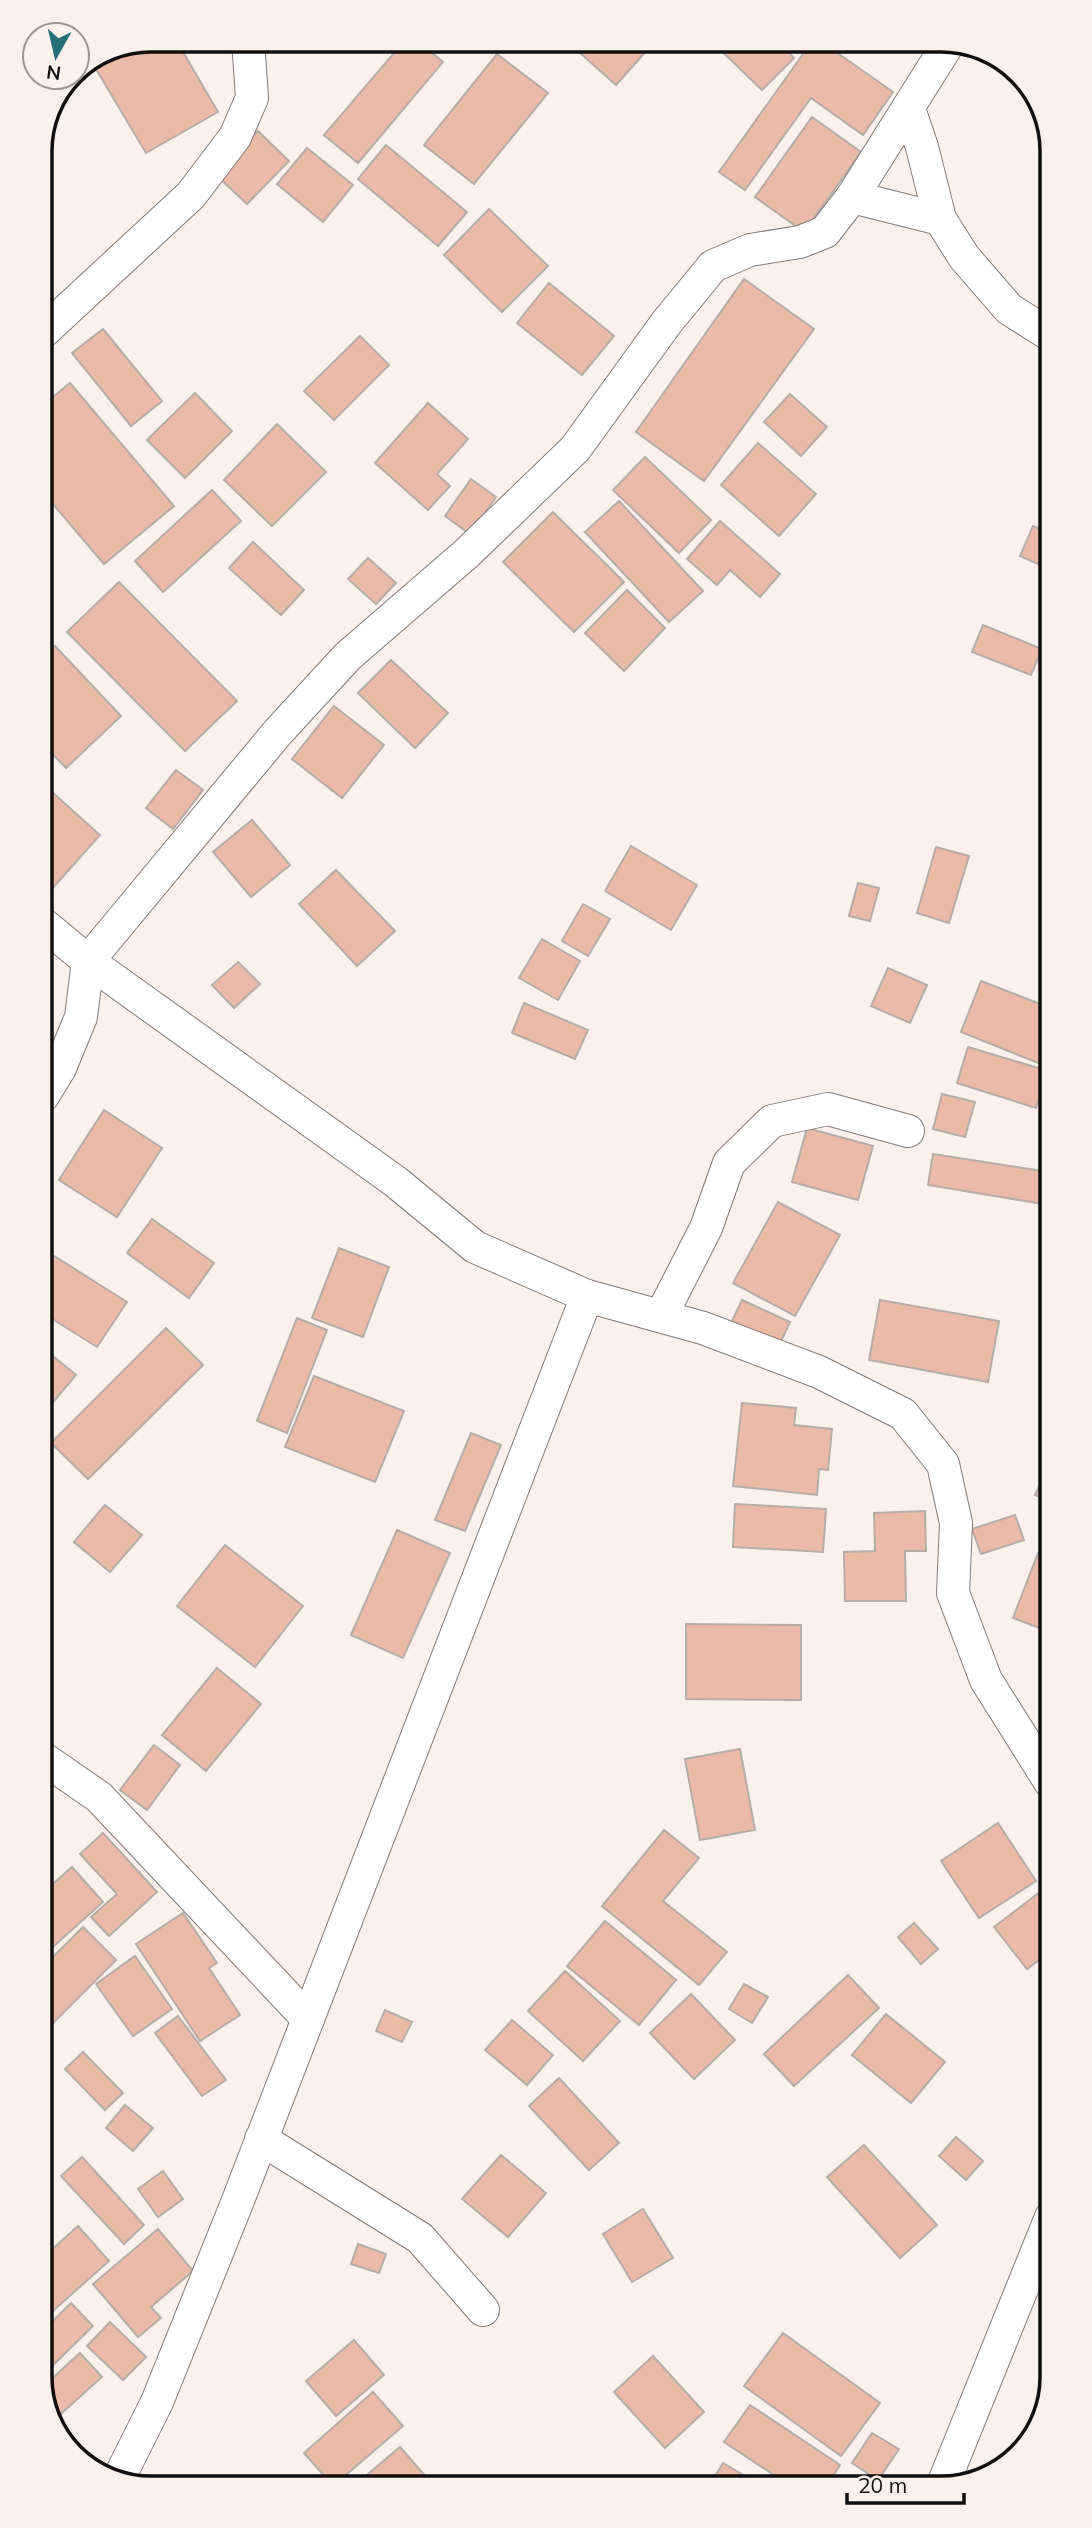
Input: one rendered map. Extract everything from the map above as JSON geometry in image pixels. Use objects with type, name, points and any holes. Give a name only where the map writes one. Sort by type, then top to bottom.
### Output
[{"type":"street","points":[[53,312],[191,195],[235,138],[253,97],[249,52]]},
{"type":"street","points":[[53,1080],[81,1017],[88,961],[278,732],[348,656],[466,554],[575,449],[667,322],[713,266],[750,250],[800,242],[825,232],[852,197],[943,53]]},
{"type":"street","points":[[909,109],[922,147],[940,219],[964,257],[1009,309],[1040,329]]},
{"type":"street","points":[[852,197],[940,219]]},
{"type":"street","points":[[53,932],[88,961],[396,1182],[475,1247],[587,1296],[703,1328],[819,1372],[903,1414],[943,1464],[956,1523],[953,1593],[986,1680],[1040,1766]]},
{"type":"street","points":[[661,1316],[706,1228],[729,1163],[772,1121],[828,1109],[908,1131]]},
{"type":"street","points":[[122,2471],[157,2402],[261,2139],[587,1296]]},
{"type":"street","points":[[52,1765],[99,1797],[308,2019]]},
{"type":"street","points":[[261,2139],[420,2238],[483,2309]]},
{"type":"street","points":[[947,2475],[1040,2244]]},
{"type":"building","points":[[183,52],[218,112],[146,153],[96,70],[132,54]]},
{"type":"building","points":[[395,52],[431,52],[443,62],[358,163],[324,135]]},
{"type":"building","points":[[580,53],[645,53],[616,85]]},
{"type":"building","points":[[723,53],[789,53],[794,58],[762,90]]},
{"type":"building","points":[[804,53],[837,53],[893,92],[863,135],[811,98],[745,190],[719,172]]},
{"type":"building","points":[[497,54],[548,93],[474,184],[424,145]]},
{"type":"building","points":[[812,117],[861,152],[804,232],[755,197]]},
{"type":"building","points":[[258,131],[289,161],[247,204],[216,175]]},
{"type":"building","points":[[386,145],[467,212],[438,246],[358,179]]},
{"type":"building","points":[[307,148],[353,185],[323,222],[277,184]]},
{"type":"building","points":[[489,209],[548,266],[502,312],[444,255]]},
{"type":"building","points":[[744,279],[814,329],[704,481],[636,432]]},
{"type":"building","points":[[549,283],[614,336],[582,375],[517,323]]},
{"type":"building","points":[[103,329],[162,401],[131,426],[72,353]]},
{"type":"building","points":[[360,336],[389,365],[334,420],[304,391]]},
{"type":"building","points":[[70,383],[174,506],[104,564],[53,504],[53,397]]},
{"type":"building","points":[[195,393],[232,431],[185,478],[147,440]]},
{"type":"building","points":[[790,394],[827,427],[801,456],[764,422]]},
{"type":"building","points":[[428,403],[468,439],[437,474],[450,486],[428,510],[375,463]]},
{"type":"building","points":[[277,424],[326,472],[272,526],[224,480]]},
{"type":"building","points":[[758,443],[816,494],[779,536],[721,485]]},
{"type":"building","points":[[645,457],[711,520],[679,553],[613,490]]},
{"type":"building","points":[[471,479],[496,497],[470,534],[445,516]]},
{"type":"building","points":[[212,490],[241,521],[163,592],[135,561]]},
{"type":"building","points":[[619,501],[703,591],[669,622],[585,532]]},
{"type":"building","points":[[553,512],[624,582],[574,632],[503,562]]},
{"type":"building","points":[[720,521],[780,574],[760,597],[730,570],[717,585],[687,559]]},
{"type":"building","points":[[1033,526],[1040,529],[1040,565],[1020,556]]},
{"type":"building","points":[[253,542],[304,590],[281,615],[229,568]]},
{"type":"building","points":[[368,558],[396,583],[376,604],[348,579]]},
{"type":"building","points":[[119,582],[237,701],[185,751],[67,632]]},
{"type":"building","points":[[627,590],[665,628],[624,671],[585,633]]},
{"type":"building","points":[[983,625],[1040,648],[1031,675],[972,652]]},
{"type":"building","points":[[55,646],[121,716],[66,768],[53,754],[53,648]]},
{"type":"building","points":[[391,660],[448,713],[415,748],[358,693]]},
{"type":"building","points":[[334,706],[384,745],[342,798],[292,759]]},
{"type":"building","points":[[176,770],[203,790],[173,829],[146,808]]},
{"type":"building","points":[[53,793],[100,835],[53,888]]},
{"type":"building","points":[[252,820],[290,865],[251,897],[213,852]]},
{"type":"building","points":[[631,846],[697,885],[671,930],[605,891]]},
{"type":"building","points":[[936,847],[969,856],[949,923],[917,913]]},
{"type":"building","points":[[336,870],[395,931],[357,966],[299,904]]},
{"type":"building","points":[[858,883],[879,888],[870,921],[849,916]]},
{"type":"building","points":[[583,904],[610,919],[588,956],[562,941]]},
{"type":"building","points":[[542,939],[580,961],[558,1000],[519,978]]},
{"type":"building","points":[[238,962],[260,984],[234,1008],[212,985]]},
{"type":"building","points":[[888,968],[927,985],[910,1023],[871,1006]]},
{"type":"building","points":[[981,981],[1040,1004],[1040,1064],[961,1032]]},
{"type":"building","points":[[524,1003],[588,1030],[575,1059],[512,1033]]},
{"type":"building","points":[[968,1047],[1040,1069],[1040,1096],[1036,1108],[957,1083]]},
{"type":"building","points":[[942,1094],[975,1102],[965,1137],[933,1129]]},
{"type":"building","points":[[104,1110],[162,1148],[117,1217],[59,1180]]},
{"type":"building","points":[[807,1128],[873,1146],[858,1200],[792,1182]]},
{"type":"building","points":[[933,1154],[1040,1171],[1040,1204],[928,1185]]},
{"type":"building","points":[[778,1202],[840,1235],[795,1316],[733,1283]]},
{"type":"building","points":[[152,1219],[214,1263],[189,1298],[127,1253]]},
{"type":"building","points":[[339,1248],[389,1267],[363,1337],[312,1318]]},
{"type":"building","points":[[53,1255],[127,1302],[97,1347],[52,1319]]},
{"type":"building","points":[[742,1300],[790,1322],[778,1348],[730,1325]]},
{"type":"building","points":[[880,1300],[999,1321],[988,1382],[869,1360]]},
{"type":"building","points":[[297,1318],[327,1330],[287,1433],[257,1421]]},
{"type":"building","points":[[166,1328],[203,1365],[88,1479],[52,1442]]},
{"type":"building","points":[[52,1356],[76,1375],[52,1403]]},
{"type":"building","points":[[314,1376],[404,1411],[375,1482],[285,1447]]},
{"type":"building","points":[[742,1403],[796,1408],[794,1425],[832,1429],[828,1470],[819,1469],[817,1495],[733,1486]]},
{"type":"building","points":[[471,1433],[501,1445],[465,1531],[435,1520]]},
{"type":"building","points":[[1040,1484],[1040,1497],[1035,1495]]},
{"type":"building","points":[[735,1504],[826,1509],[823,1552],[733,1547]]},
{"type":"building","points":[[105,1505],[142,1535],[110,1572],[74,1542]]},
{"type":"building","points":[[925,1511],[926,1551],[905,1551],[906,1601],[845,1601],[844,1552],[875,1551],[874,1513]]},
{"type":"building","points":[[1015,1515],[1024,1540],[981,1554],[972,1529]]},
{"type":"building","points":[[397,1530],[450,1553],[403,1658],[351,1635]]},
{"type":"building","points":[[225,1545],[303,1606],[255,1667],[177,1606]]},
{"type":"building","points":[[1038,1553],[1040,1554],[1040,1628],[1013,1618]]},
{"type":"building","points":[[686,1624],[801,1625],[801,1700],[686,1699]]},
{"type":"building","points":[[217,1668],[261,1704],[206,1771],[162,1735]]},
{"type":"building","points":[[154,1745],[180,1765],[147,1810],[120,1790]]},
{"type":"building","points":[[740,1749],[755,1830],[700,1840],[685,1759]]},
{"type":"building","points":[[998,1823],[1036,1881],[979,1918],[941,1861]]},
{"type":"building","points":[[664,1830],[699,1858],[663,1901],[727,1952],[699,1985],[602,1906]]},
{"type":"building","points":[[103,1833],[157,1892],[109,1936],[91,1917],[117,1894],[80,1854]]},
{"type":"building","points":[[72,1867],[103,1902],[52,1948],[52,1885]]},
{"type":"building","points":[[1040,1892],[1040,1959],[1027,1969],[994,1927]]},
{"type":"building","points":[[183,1913],[217,1963],[209,1968],[240,2015],[200,2041],[136,1944]]},
{"type":"building","points":[[605,1921],[676,1980],[639,2025],[567,1966]]},
{"type":"building","points":[[914,1923],[938,1949],[921,1964],[898,1937]]},
{"type":"building","points":[[83,1927],[116,1960],[52,2024],[52,1958]]},
{"type":"building","points":[[135,1956],[172,2009],[133,2036],[96,1984]]},
{"type":"building","points":[[565,1971],[620,2021],[583,2061],[528,2011]]},
{"type":"building","points":[[848,1975],[879,2008],[794,2086],[764,2054]]},
{"type":"building","points":[[744,1984],[768,1997],[752,2023],[729,2009]]},
{"type":"building","points":[[691,1994],[735,2040],[694,2079],[650,2033]]},
{"type":"building","points":[[385,2010],[412,2022],[402,2042],[376,2031]]},
{"type":"building","points":[[886,2014],[945,2062],[911,2103],[852,2055]]},
{"type":"building","points":[[178,2016],[226,2080],[202,2096],[155,2033]]},
{"type":"building","points":[[512,2020],[553,2055],[527,2085],[485,2050]]},
{"type":"building","points":[[83,2052],[123,2093],[105,2110],[65,2069]]},
{"type":"building","points":[[559,2078],[619,2143],[589,2170],[529,2106]]},
{"type":"building","points":[[125,2105],[153,2128],[133,2151],[106,2128]]},
{"type":"building","points":[[956,2137],[983,2161],[966,2180],[939,2156]]},
{"type":"building","points":[[864,2145],[937,2225],[900,2258],[827,2177]]},
{"type":"building","points":[[501,2155],[546,2193],[508,2237],[462,2199]]},
{"type":"building","points":[[82,2157],[144,2225],[124,2244],[61,2176]]},
{"type":"building","points":[[163,2171],[183,2199],[158,2217],[138,2189]]},
{"type":"building","points":[[643,2209],[673,2258],[632,2282],[603,2234]]},
{"type":"building","points":[[78,2226],[109,2261],[52,2312],[52,2250]]},
{"type":"building","points":[[158,2229],[193,2271],[151,2307],[161,2318],[138,2337],[93,2284]]},
{"type":"building","points":[[358,2244],[386,2254],[379,2273],[351,2264]]},
{"type":"building","points":[[71,2303],[93,2326],[52,2366],[52,2322]]},
{"type":"building","points":[[110,2322],[146,2357],[123,2380],[87,2346]]},
{"type":"building","points":[[783,2333],[880,2403],[841,2456],[744,2386]]},
{"type":"building","points":[[354,2340],[384,2375],[336,2416],[306,2381]]},
{"type":"building","points":[[80,2353],[102,2377],[60,2414],[54,2396],[52,2378]]},
{"type":"building","points":[[653,2356],[704,2412],[665,2448],[614,2392]]},
{"type":"building","points":[[373,2392],[403,2426],[346,2475],[324,2475],[304,2453]]},
{"type":"building","points":[[750,2405],[840,2465],[833,2476],[775,2476],[724,2442]]},
{"type":"building","points":[[872,2433],[899,2449],[881,2476],[872,2476],[852,2463]]},
{"type":"building","points":[[400,2447],[425,2475],[367,2475]]},
{"type":"building","points":[[723,2463],[745,2476],[715,2476]]}]
